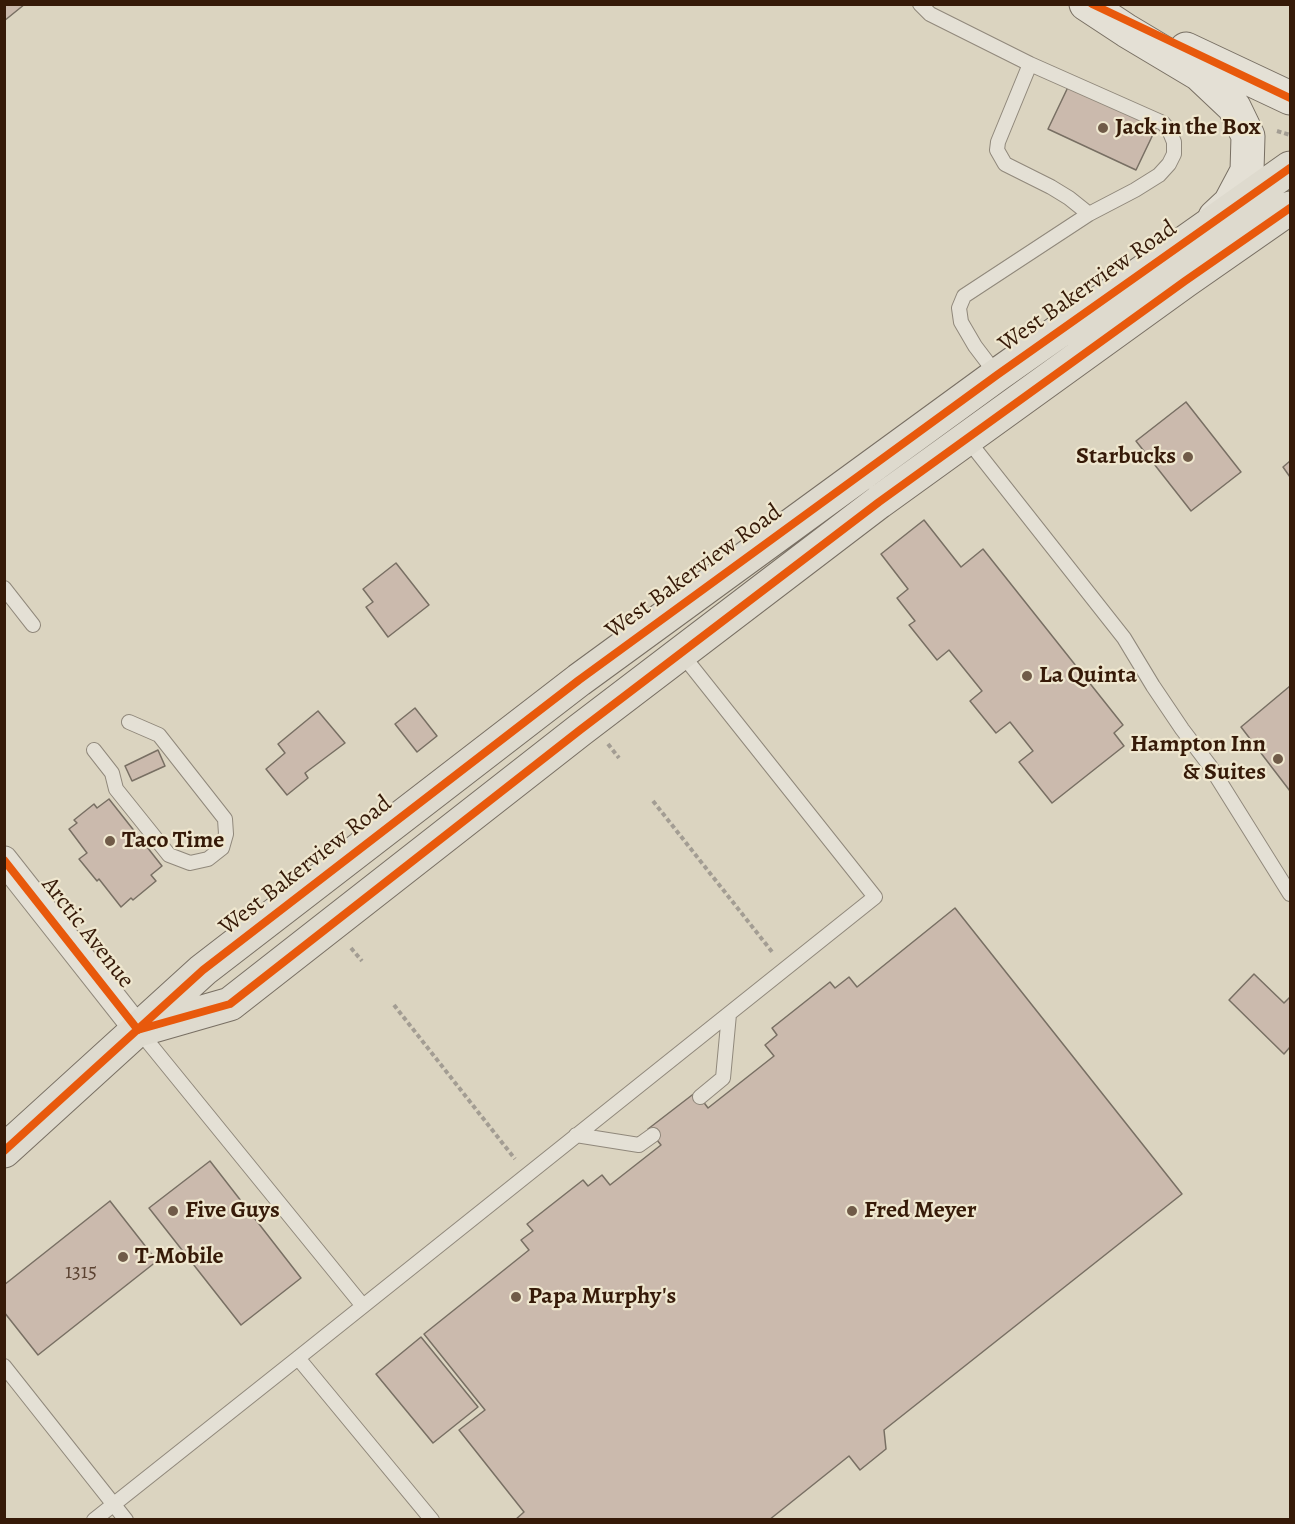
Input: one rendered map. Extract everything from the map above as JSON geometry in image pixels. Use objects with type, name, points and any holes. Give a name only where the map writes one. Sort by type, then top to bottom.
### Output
[{"type":"main road","points":[[1086,4],[1199,74],[1234,107],[1248,136],[1247,171],[1230,203],[1197,234]]},
{"type":"main road","points":[[1092,4],[1290,98]]},
{"type":"main road","name":"West Bakerview Road","points":[[4,1151],[203,970],[579,680],[997,375],[1290,168]]},
{"type":"main road","name":"West Bakerview Road","points":[[138,1030],[230,1004],[681,652],[879,502],[1017,400],[1290,208]]},
{"type":"main road","points":[[681,652],[686,628],[763,569],[812,509]]},
{"type":"street","name":"Arctic Avenue","points":[[4,860],[138,1030]]},
{"type":"lane","points":[[920,4],[930,14],[1030,64],[1163,123],[1174,142],[1174,154],[1159,175],[1089,214],[970,291],[962,300],[959,309],[961,322],[997,375]]},
{"type":"lane","points":[[1030,64],[998,142],[997,150],[1000,158],[1005,164],[1069,198],[1089,214]]},
{"type":"lane","points":[[967,439],[1124,638],[1182,729],[1210,766],[1290,894]]},
{"type":"lane","points":[[4,588],[33,625]]},
{"type":"lane","points":[[94,1520],[875,897],[681,652]]},
{"type":"lane","points":[[94,750],[112,773],[116,789],[169,855],[190,863],[208,859],[222,848],[226,834],[225,819],[159,735],[129,722]]},
{"type":"lane","points":[[700,1097],[723,1078],[729,1014]]},
{"type":"lane","name":"Arctic Avenue","points":[[138,1030],[363,1306]]},
{"type":"lane","points":[[576,1135],[639,1145],[652,1135]]},
{"type":"lane","points":[[298,1358],[432,1520]]},
{"type":"lane","points":[[4,1366],[126,1520]]},
{"type":"path","points":[[1280,131],[1290,135]]},
{"type":"path","points":[[604,740],[619,758]]},
{"type":"path","points":[[653,801],[774,954]]},
{"type":"path","points":[[345,940],[362,961]]},
{"type":"path","points":[[394,1005],[521,1167]]},
{"type":"building","points":[[4,4],[25,4],[4,21]]},
{"type":"building","name":"Jack in the Box","points":[[1069,85],[1157,126],[1136,170],[1048,129]]},
{"type":"building","name":"Starbucks","points":[[1186,402],[1241,472],[1191,511],[1136,441]]},
{"type":"building","points":[[1290,461],[1290,477],[1283,467]]},
{"type":"building","name":"La Quinta","points":[[924,520],[961,567],[983,549],[1123,725],[1114,733],[1124,746],[1052,803],[1019,762],[1033,751],[1010,722],[996,733],[970,701],[982,691],[949,650],[937,660],[909,625],[915,621],[897,598],[908,589],[881,554]]},
{"type":"building","points":[[396,563],[429,605],[388,637],[366,607],[373,602],[363,589]]},
{"type":"building","name":"Hampton Inn & Suites","points":[[1290,686],[1290,791],[1241,727]]},
{"type":"building","points":[[415,708],[437,736],[417,752],[395,724]]},
{"type":"building","points":[[318,711],[345,743],[305,773],[308,778],[287,795],[266,769],[285,753],[278,744]]},
{"type":"building","points":[[158,750],[165,766],[132,781],[125,766]]},
{"type":"building","name":"Taco Time","points":[[109,799],[162,866],[151,875],[156,881],[121,907],[99,879],[97,881],[79,859],[87,853],[69,829],[77,823],[74,820],[94,804],[97,808]]},
{"type":"building","name":"Fred Meyer","points":[[955,908],[1182,1194],[884,1430],[886,1449],[860,1470],[849,1456],[769,1520],[515,1520],[524,1512],[459,1430],[485,1410],[424,1334],[529,1250],[521,1240],[533,1231],[527,1224],[583,1180],[588,1186],[602,1175],[610,1185],[661,1145],[648,1129],[696,1092],[708,1108],[774,1056],[765,1045],[777,1035],[772,1028],[830,982],[835,988],[849,977],[857,987]]},
{"type":"building","points":[[1254,974],[1284,1003],[1290,997],[1290,1047],[1284,1054],[1229,1000]]},
{"type":"building","points":[[210,1161],[301,1278],[241,1325],[149,1208]]},
{"type":"building","points":[[110,1201],[157,1261],[38,1355],[4,1312],[4,1285]]},
{"type":"building","points":[[421,1337],[478,1407],[433,1443],[376,1374]]},
{"type":"cycle path","points":[[1092,4],[1290,98]]},
{"type":"cycle path","points":[[4,1151],[203,970],[579,680],[997,375],[1290,168]]},
{"type":"cycle path","points":[[141,1029],[230,1004],[580,730],[879,502],[1290,208]]},
{"type":"cycle path","points":[[4,860],[138,1030]]},
{"type":"place","name":"Jack in the Box","points":[[1103,128]]},
{"type":"place","name":"Starbucks","points":[[1188,457]]},
{"type":"place","name":"La Quinta","points":[[1027,676]]},
{"type":"place","name":"Hampton Inn & Suites","points":[[1278,759]]},
{"type":"place","name":"Taco Time","points":[[110,841]]},
{"type":"place","name":"Five Guys","points":[[173,1211]]},
{"type":"place","name":"Fred Meyer","points":[[852,1211]]},
{"type":"place","name":"T-Mobile","points":[[123,1257]]},
{"type":"place","name":"Papa Murphy's","points":[[516,1297]]}]
